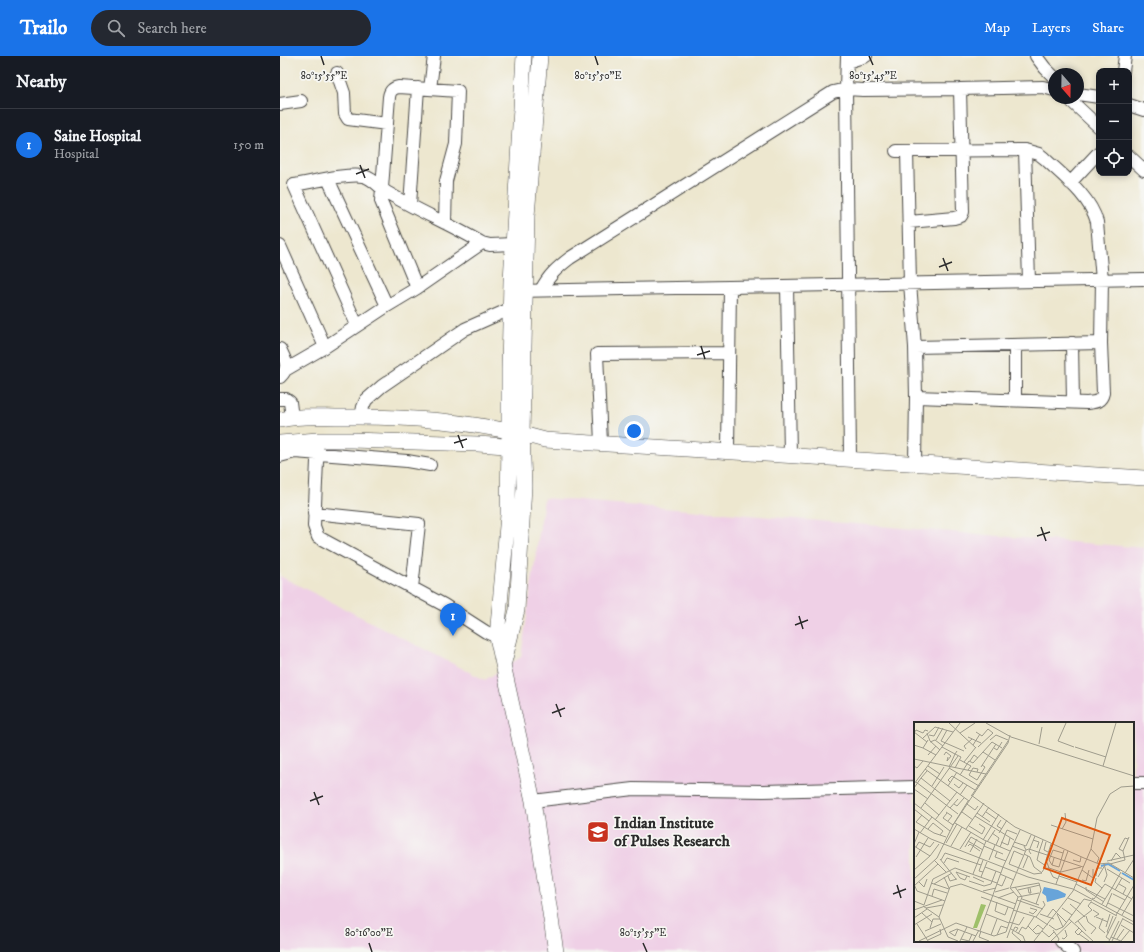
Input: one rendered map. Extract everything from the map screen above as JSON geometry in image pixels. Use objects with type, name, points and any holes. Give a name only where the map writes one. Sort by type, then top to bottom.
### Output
[{"type":"street","points":[[430,89],[434,56]]},
{"type":"street","points":[[504,665],[517,610],[524,486],[516,439],[509,369],[510,309],[518,290],[513,244],[524,56]]},
{"type":"street","points":[[540,56],[527,216],[518,290],[516,439],[497,637],[533,801],[556,952]]},
{"type":"street","points":[[850,458],[846,90],[847,59],[866,56]]},
{"type":"street","points":[[1036,56],[1048,71]]},
{"type":"street","points":[[1123,68],[1125,56]]},
{"type":"street","points":[[337,73],[344,94],[348,119],[387,124]]},
{"type":"street","points":[[416,288],[382,205],[381,196],[390,92],[392,89],[399,86],[458,91],[456,144],[447,174],[445,223]]},
{"type":"street","points":[[541,290],[554,270],[570,258],[833,92],[846,90],[960,89],[1043,86],[1048,88]]},
{"type":"street","points":[[410,205],[418,88]]},
{"type":"street","points":[[909,222],[954,218],[961,216],[963,212],[960,89]]},
{"type":"street","points":[[1084,95],[1096,97]]},
{"type":"street","points":[[280,104],[301,101]]},
{"type":"street","points":[[1074,104],[1096,124]]},
{"type":"street","points":[[1132,105],[1144,110]]},
{"type":"street","points":[[1025,150],[1029,281]]},
{"type":"street","points":[[915,462],[915,347],[910,283],[909,222],[902,151],[1025,150],[1039,154],[1070,183],[1090,205],[1094,213],[1102,280],[1101,343],[1103,393],[1101,398],[1098,401],[1087,403],[916,396]]},
{"type":"street","points":[[1070,183],[1096,155]]},
{"type":"street","points":[[1132,159],[1144,170]]},
{"type":"street","points":[[357,325],[294,185],[358,175],[365,176],[371,179],[382,189],[482,243],[490,245],[513,244]]},
{"type":"street","points":[[328,179],[387,306]]},
{"type":"street","points":[[283,373],[416,288],[482,243]]},
{"type":"street","points":[[280,246],[325,347]]},
{"type":"street","points":[[518,290],[1144,279]]},
{"type":"street","points":[[787,286],[790,454]]},
{"type":"street","points":[[728,450],[730,287]]},
{"type":"street","points":[[361,416],[366,400],[382,386],[465,329],[510,309]]},
{"type":"street","points":[[1072,343],[1072,402]]},
{"type":"street","points":[[915,347],[1101,343]]},
{"type":"street","points":[[1015,345],[1015,400]]},
{"type":"street","points":[[280,349],[287,365],[283,373]]},
{"type":"street","points":[[601,443],[597,354],[729,353]]},
{"type":"street","points":[[280,399],[286,399],[290,402],[286,419],[361,416],[474,424],[516,439]]},
{"type":"street","points":[[280,456],[351,440],[478,444],[516,439],[728,450],[1144,478]]},
{"type":"street","points":[[280,443],[318,447],[430,465]]},
{"type":"street","points":[[318,447],[314,513],[314,526],[318,537],[412,588],[497,637]]},
{"type":"street","points":[[314,513],[419,524],[412,588]]},
{"type":"street","points":[[533,801],[633,789],[764,791],[914,787]]},
{"type":"street","points":[[1062,942],[1073,952]]},
{"type":"shaded area","name":"Indian Institute of Pulses Research","points":[[544,498],[1144,548],[1144,952],[280,952],[280,576],[485,680],[521,657]]},
{"type":"place","name":"Saine Hospital","points":[[453,636]]},
{"type":"place","name":"Indian Institute of Pulses Research","points":[[598,832]]}]
